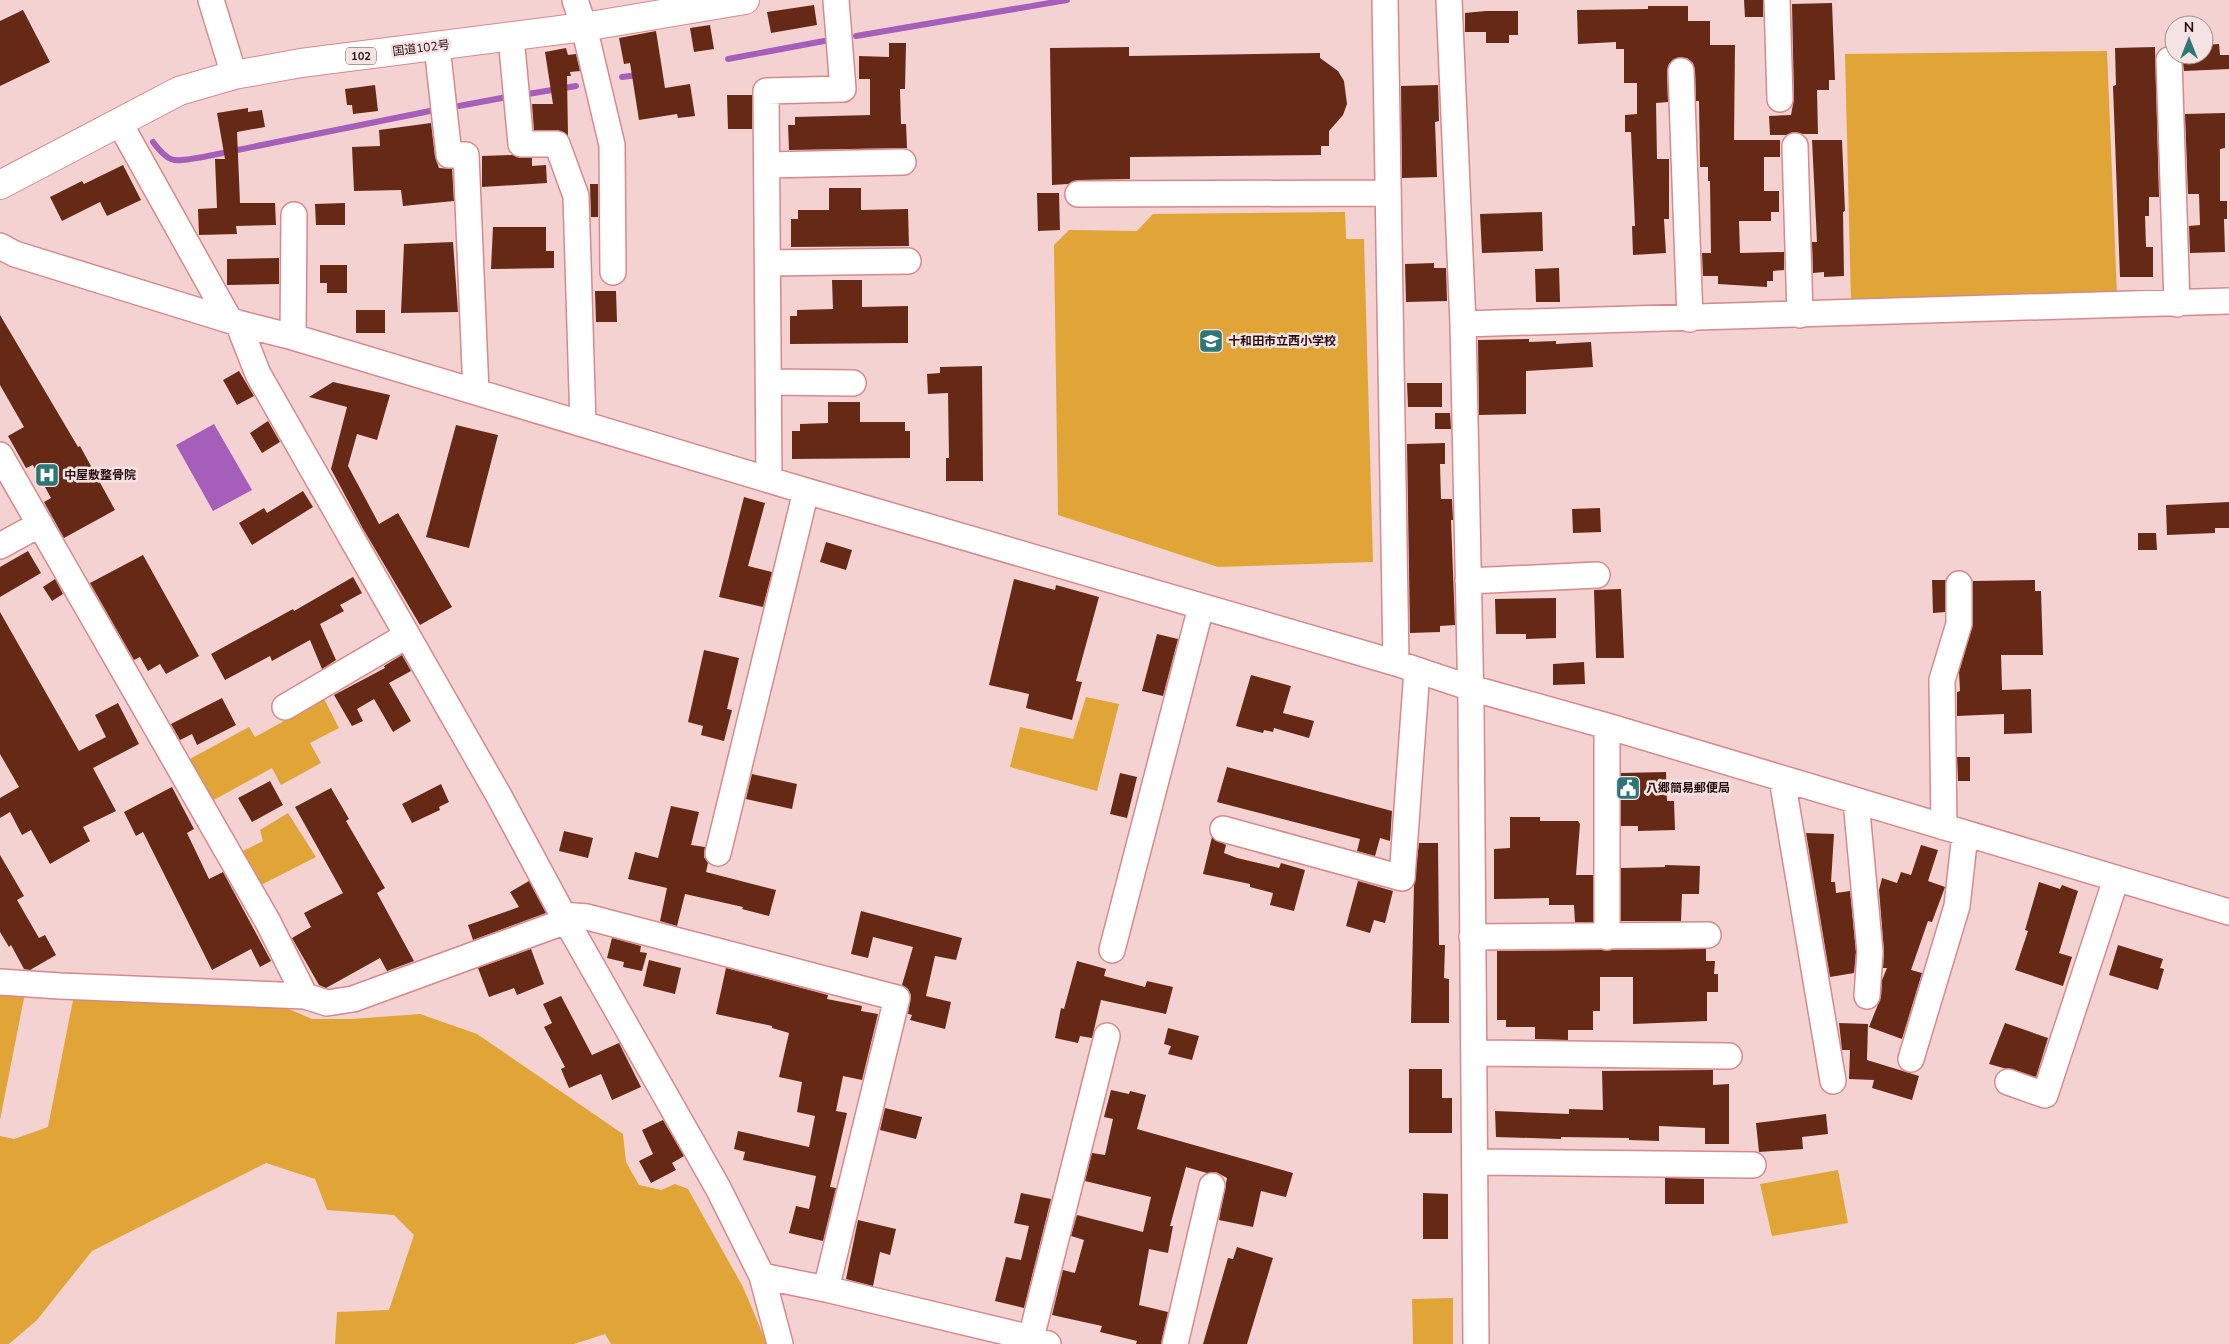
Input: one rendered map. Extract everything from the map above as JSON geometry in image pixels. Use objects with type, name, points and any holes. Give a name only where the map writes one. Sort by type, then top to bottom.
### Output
[{"type":"highway","name":"国道102号","points":[[0,185],[179,91],[234,75],[301,64],[584,27],[745,0]]},
{"type":"street","points":[[211,0],[234,75]]},
{"type":"street","points":[[575,0],[584,27],[612,145],[613,272]]},
{"type":"street","points":[[769,480],[770,382],[766,91],[843,89],[836,0]]},
{"type":"street","points":[[1223,828],[1402,878],[1406,667],[1388,193],[1385,0]]},
{"type":"street","points":[[1449,0],[1463,324],[1471,688],[1476,1344]]},
{"type":"street","points":[[1777,0],[1780,99]]},
{"type":"street","points":[[511,37],[521,144],[557,144],[576,196],[583,424]]},
{"type":"street","points":[[437,46],[449,154],[466,154],[476,392]]},
{"type":"street","points":[[2169,65],[2177,304]]},
{"type":"street","points":[[1681,71],[1690,318]]},
{"type":"street","points":[[119,122],[234,321],[258,374],[499,796],[565,918],[718,1188],[762,1276],[780,1344]]},
{"type":"street","points":[[1795,146],[1800,315]]},
{"type":"street","points":[[766,165],[904,162]]},
{"type":"street","points":[[1078,194],[1388,193]]},
{"type":"street","points":[[293,337],[294,214]]},
{"type":"street","points":[[0,246],[15,254],[234,321],[2229,912]]},
{"type":"street","points":[[768,263],[908,260]]},
{"type":"street","points":[[1463,324],[2229,301]]},
{"type":"street","points":[[770,382],[852,383]]},
{"type":"street","points":[[0,455],[268,922],[305,996]]},
{"type":"street","points":[[718,853],[806,491]]},
{"type":"street","points":[[0,546],[40,524]]},
{"type":"street","points":[[1468,581],[1597,574]]},
{"type":"street","points":[[1911,1059],[1956,906],[1954,831],[1942,680],[1959,624],[1959,584]]},
{"type":"street","points":[[1112,950],[1201,607]]},
{"type":"street","points":[[285,707],[406,636]]},
{"type":"street","points":[[1606,726],[1606,937]]},
{"type":"street","points":[[1782,779],[1833,1082]]},
{"type":"street","points":[[1856,801],[1870,952],[1867,996]]},
{"type":"street","points":[[2008,1082],[2045,1095],[2116,879]]},
{"type":"street","points":[[0,982],[69,987],[305,996],[327,1003],[353,999],[565,918],[587,917],[897,998],[826,1289]]},
{"type":"street","points":[[1472,937],[1606,937],[1708,934]]},
{"type":"street","points":[[762,1276],[826,1289],[1040,1341],[1107,1036]]},
{"type":"street","points":[[1474,1053],[1729,1056]]},
{"type":"street","points":[[1476,1162],[1753,1165]]},
{"type":"street","points":[[1175,1344],[1212,1186]]},
{"type":"shaded area","points":[[2107,51],[2117,294],[1851,304],[1845,54]]},
{"type":"shaded area","points":[[1345,212],[1346,239],[1364,239],[1373,562],[1218,567],[1058,515],[1054,245],[1069,230],[1137,231],[1153,214]]},
{"type":"shaded area","points":[[214,424],[252,490],[213,511],[176,445]]},
{"type":"shaded area","points":[[1086,697],[1119,704],[1097,791],[1010,767],[1020,727],[1073,739]]},
{"type":"shaded area","points":[[324,699],[339,728],[310,743],[321,763],[281,785],[272,768],[212,801],[188,760],[249,727],[255,737]]},
{"type":"shaded area","points":[[288,813],[316,857],[257,887],[239,853],[263,841],[260,830]]},
{"type":"shaded area","points":[[0,991],[25,993],[0,1120]]},
{"type":"shaded area","points":[[74,995],[277,1004],[312,1019],[352,1019],[420,1014],[477,1034],[623,1134],[626,1162],[639,1185],[661,1190],[675,1184],[688,1189],[743,1287],[767,1344],[611,1344],[605,1334],[574,1344],[335,1344],[337,1312],[389,1310],[414,1235],[394,1215],[327,1210],[315,1179],[266,1163],[92,1251],[37,1320],[9,1344],[0,1344],[0,1136],[14,1139],[48,1127]]},
{"type":"shaded area","points":[[1838,1170],[1848,1223],[1772,1236],[1760,1184]]},
{"type":"shaded area","points":[[1453,1298],[1453,1344],[1413,1344],[1412,1299]]},
{"type":"building","points":[[1744,0],[1763,0],[1763,17],[1745,17]]},
{"type":"building","points":[[1832,3],[1835,80],[1829,80],[1829,90],[1817,90],[1818,134],[1795,132],[1786,135],[1770,135],[1769,116],[1791,115],[1794,99],[1792,4]]},
{"type":"building","points":[[814,5],[817,25],[771,33],[767,12]]},
{"type":"building","points":[[1648,6],[1688,6],[1688,21],[1710,21],[1710,45],[1735,45],[1734,140],[1780,140],[1780,157],[1764,157],[1764,191],[1779,191],[1779,212],[1771,212],[1771,221],[1739,221],[1740,253],[1784,252],[1784,270],[1773,271],[1773,281],[1767,281],[1767,287],[1718,284],[1718,276],[1703,276],[1702,253],[1711,253],[1710,181],[1708,181],[1708,167],[1700,167],[1699,101],[1696,101],[1695,70],[1693,63],[1687,58],[1674,59],[1669,64],[1667,72],[1668,102],[1656,103],[1657,159],[1669,159],[1669,219],[1664,219],[1666,253],[1633,255],[1632,226],[1635,226],[1631,132],[1625,132],[1625,115],[1637,114],[1637,83],[1624,83],[1624,49],[1616,49],[1616,42],[1578,44],[1577,10],[1648,9]]},
{"type":"building","points":[[23,10],[50,62],[0,86],[0,21]]},
{"type":"building","points":[[1518,11],[1518,35],[1509,35],[1509,43],[1486,43],[1486,32],[1465,32],[1465,13]]},
{"type":"building","points":[[710,25],[714,49],[694,52],[690,28]]},
{"type":"building","points":[[656,31],[665,88],[690,84],[695,116],[678,118],[677,114],[639,120],[630,63],[624,64],[619,38]]},
{"type":"building","points":[[889,43],[906,43],[905,89],[900,89],[901,124],[906,124],[907,148],[789,150],[788,125],[795,125],[795,117],[870,115],[870,79],[859,79],[859,56],[889,57]]},
{"type":"building","points":[[2214,44],[2219,44],[2220,55],[2229,55],[2229,69],[2184,71],[2183,65],[2214,65]]},
{"type":"building","points":[[1129,47],[1129,56],[1320,53],[1320,58],[1338,71],[1344,81],[1347,104],[1343,115],[1329,131],[1329,146],[1321,146],[1321,155],[1130,157],[1130,179],[1078,180],[1068,184],[1052,185],[1050,48]]},
{"type":"building","points":[[2155,47],[2159,197],[2149,197],[2149,216],[2145,216],[2146,247],[2153,247],[2153,277],[2120,277],[2113,86],[2116,85],[2115,48]]},
{"type":"building","points":[[566,48],[568,55],[576,54],[580,71],[570,72],[571,76],[567,76],[568,136],[558,130],[534,130],[532,104],[553,104],[545,52]]},
{"type":"building","points":[[375,85],[378,111],[353,114],[352,105],[347,105],[345,89]]},
{"type":"building","points":[[1438,85],[1439,121],[1435,122],[1437,177],[1402,178],[1401,86]]},
{"type":"building","points":[[727,95],[752,95],[752,129],[728,129]]},
{"type":"building","points":[[248,108],[248,112],[262,110],[265,127],[237,132],[240,203],[275,203],[276,225],[236,226],[237,234],[199,235],[198,209],[217,208],[215,159],[225,159],[217,113]]},
{"type":"building","points":[[2225,113],[2225,148],[2220,149],[2220,201],[2227,201],[2227,219],[2224,219],[2225,252],[2190,253],[2189,226],[2200,225],[2199,194],[2188,194],[2185,114]]},
{"type":"building","points":[[431,123],[435,157],[439,168],[452,169],[454,201],[403,206],[401,190],[354,191],[352,147],[380,146],[379,130]]},
{"type":"building","points":[[1812,140],[1842,140],[1845,211],[1843,212],[1844,276],[1824,277],[1824,272],[1813,273],[1812,242],[1817,242]]},
{"type":"building","points":[[512,155],[521,158],[532,158],[532,166],[546,165],[547,183],[482,187],[482,156]]},
{"type":"building","points":[[123,165],[141,200],[107,216],[100,202],[62,221],[50,197],[82,181],[84,184]]},
{"type":"building","points":[[590,184],[598,184],[598,217],[591,217]]},
{"type":"building","points":[[829,188],[861,188],[861,210],[908,209],[909,246],[791,247],[791,219],[798,219],[798,210],[829,210]]},
{"type":"building","points":[[1037,193],[1059,193],[1060,230],[1038,231]]},
{"type":"building","points":[[345,203],[345,225],[316,225],[315,204]]},
{"type":"building","points":[[1542,212],[1543,251],[1482,253],[1480,214]]},
{"type":"building","points":[[493,227],[546,227],[546,251],[554,251],[554,268],[491,269]]},
{"type":"building","points":[[453,242],[458,312],[401,313],[404,244]]},
{"type":"building","points":[[279,258],[279,284],[227,285],[227,259]]},
{"type":"building","points":[[1434,263],[1434,268],[1446,268],[1447,301],[1406,302],[1405,264]]},
{"type":"building","points":[[320,265],[347,265],[347,293],[327,293],[327,283],[320,283]]},
{"type":"building","points":[[1559,268],[1560,302],[1536,302],[1535,269]]},
{"type":"building","points":[[832,280],[862,280],[862,307],[908,306],[908,343],[790,344],[790,316],[797,316],[797,310],[833,309]]},
{"type":"building","points":[[595,291],[616,291],[617,322],[596,322]]},
{"type":"building","points":[[356,310],[385,310],[385,333],[356,333]]},
{"type":"building","points":[[0,315],[78,447],[80,446],[115,510],[64,538],[44,502],[51,498],[33,465],[26,468],[8,436],[24,427],[0,385]]},
{"type":"building","points":[[1529,339],[1529,342],[1556,341],[1556,344],[1591,342],[1593,367],[1526,371],[1526,414],[1479,415],[1478,340]]},
{"type":"building","points":[[982,366],[983,481],[946,481],[946,458],[949,458],[948,393],[928,394],[927,374],[940,373],[940,367]]},
{"type":"building","points":[[239,371],[254,396],[237,405],[223,380]]},
{"type":"building","points":[[333,382],[390,395],[377,440],[357,434],[348,466],[379,524],[398,513],[452,607],[420,625],[362,527],[331,469],[347,407],[309,397]]},
{"type":"building","points":[[1407,383],[1442,383],[1442,407],[1408,407]]},
{"type":"building","points":[[828,402],[860,402],[860,422],[905,422],[905,431],[910,431],[910,458],[792,459],[792,431],[800,431],[800,424],[828,423]]},
{"type":"building","points":[[1435,413],[1450,413],[1451,429],[1435,429]]},
{"type":"building","points":[[268,421],[280,442],[262,453],[250,433]]},
{"type":"building","points":[[456,425],[498,435],[469,548],[426,537]]},
{"type":"building","points":[[1445,443],[1445,464],[1440,464],[1441,499],[1452,499],[1455,625],[1440,626],[1440,632],[1410,633],[1407,444]]},
{"type":"building","points":[[303,491],[313,507],[252,545],[239,523],[264,508],[267,513]]},
{"type":"building","points":[[744,497],[765,503],[748,566],[772,572],[763,607],[719,597]]},
{"type":"building","points":[[2229,502],[2229,528],[2215,528],[2215,533],[2167,535],[2166,505]]},
{"type":"building","points":[[1600,508],[1601,532],[1573,533],[1572,509]]},
{"type":"building","points":[[2138,533],[2156,533],[2157,550],[2138,550]]},
{"type":"building","points":[[826,542],[852,550],[846,570],[820,562]]},
{"type":"building","points":[[28,551],[41,573],[0,597],[0,567]]},
{"type":"building","points":[[143,555],[199,656],[166,674],[160,664],[148,671],[140,657],[134,660],[90,583]]},
{"type":"building","points":[[353,577],[362,593],[340,605],[344,611],[320,624],[336,660],[322,669],[310,640],[272,661],[270,656],[225,680],[211,654],[293,609],[294,611]]},
{"type":"building","points":[[55,579],[63,594],[52,601],[43,587]]},
{"type":"building","points":[[1014,579],[1055,590],[1056,585],[1099,597],[1076,681],[1082,682],[1072,720],[1026,708],[1029,694],[989,685]]},
{"type":"building","points":[[1932,580],[1946,580],[1945,612],[1933,613]]},
{"type":"building","points":[[2035,580],[2035,591],[2041,591],[2043,655],[2001,655],[2002,690],[2031,689],[2032,733],[2004,734],[2004,714],[1957,716],[1957,692],[1960,691],[1959,672],[1973,624],[1973,581]]},
{"type":"building","points":[[1621,589],[1624,658],[1596,658],[1594,590]]},
{"type":"building","points":[[1556,598],[1556,638],[1526,639],[1526,634],[1496,634],[1495,599]]},
{"type":"building","points":[[0,612],[79,751],[106,737],[95,715],[118,703],[139,744],[93,768],[116,811],[83,827],[90,841],[50,864],[31,830],[22,835],[10,812],[0,818],[0,798],[19,787],[0,754]]},
{"type":"building","points":[[1157,634],[1178,639],[1163,696],[1142,691]]},
{"type":"building","points":[[704,650],[739,658],[727,709],[732,710],[724,741],[701,735],[703,726],[688,722]]},
{"type":"building","points":[[402,655],[411,671],[389,683],[411,721],[393,732],[374,699],[357,709],[363,721],[352,726],[334,695],[385,668],[384,666]]},
{"type":"building","points":[[1584,662],[1585,684],[1553,685],[1553,664]]},
{"type":"building","points":[[1251,675],[1291,686],[1283,713],[1314,721],[1309,738],[1274,728],[1273,732],[1264,730],[1263,733],[1236,726]]},
{"type":"building","points":[[222,698],[236,725],[197,745],[192,734],[180,740],[171,724]]},
{"type":"building","points":[[1957,757],[1970,757],[1970,781],[1958,781]]},
{"type":"building","points":[[1227,767],[1392,811],[1390,841],[1380,838],[1375,856],[1357,851],[1360,839],[1217,802]]},
{"type":"building","points":[[1666,772],[1667,801],[1674,801],[1675,830],[1638,831],[1638,826],[1621,826],[1621,773]]},
{"type":"building","points":[[1120,773],[1137,777],[1127,818],[1110,814]]},
{"type":"building","points":[[752,774],[797,784],[792,809],[746,799]]},
{"type":"building","points":[[270,781],[283,805],[252,822],[238,798]]},
{"type":"building","points":[[441,784],[449,802],[439,807],[440,810],[412,823],[402,804]]},
{"type":"building","points":[[172,787],[194,829],[187,833],[209,879],[223,872],[271,961],[260,967],[251,949],[212,970],[143,832],[136,836],[124,812]]},
{"type":"building","points":[[331,788],[349,819],[346,821],[385,888],[377,893],[414,961],[387,971],[380,958],[326,988],[319,985],[292,938],[311,927],[304,913],[343,893],[295,807]]},
{"type":"building","points":[[671,806],[699,812],[691,845],[705,847],[704,857],[708,863],[706,872],[776,890],[769,916],[742,909],[743,907],[685,894],[677,926],[660,921],[667,888],[628,879],[635,852],[658,858]]},
{"type":"building","points":[[1510,817],[1540,817],[1540,821],[1578,821],[1580,824],[1576,875],[1593,875],[1593,922],[1575,922],[1574,905],[1549,905],[1549,898],[1494,899],[1494,849],[1510,848]]},
{"type":"building","points":[[564,831],[593,838],[588,858],[559,851]]},
{"type":"building","points":[[1806,833],[1834,834],[1831,882],[1835,882],[1836,893],[1850,891],[1856,952],[1854,973],[1830,977]]},
{"type":"building","points":[[1212,837],[1226,845],[1224,853],[1237,858],[1279,868],[1281,863],[1305,870],[1294,911],[1270,905],[1273,893],[1250,887],[1250,884],[1203,874]]},
{"type":"building","points":[[1419,843],[1438,843],[1439,945],[1445,945],[1444,978],[1449,979],[1449,1023],[1411,1023],[1414,884]]},
{"type":"building","points":[[1921,845],[1938,850],[1928,881],[1945,887],[1932,922],[1928,921],[1911,970],[1922,973],[1902,1039],[1869,1027],[1881,997],[1882,980],[1887,968],[1883,968],[1884,951],[1879,890],[1882,878],[1897,883],[1901,872],[1911,875]]},
{"type":"building","points":[[0,855],[24,896],[17,900],[39,938],[45,935],[56,955],[30,970],[24,969],[11,945],[9,947],[0,932]]},
{"type":"building","points":[[1665,865],[1700,866],[1699,894],[1682,894],[1681,921],[1621,921],[1621,868],[1665,867]]},
{"type":"building","points":[[529,881],[546,913],[473,940],[468,925],[519,907],[510,892]]},
{"type":"building","points":[[1358,881],[1393,891],[1385,923],[1374,920],[1370,933],[1346,926]]},
{"type":"building","points":[[2039,882],[2060,889],[2062,885],[2078,891],[2059,953],[2072,957],[2063,986],[2015,970],[2028,931],[2025,930]]},
{"type":"building","points":[[861,911],[962,938],[956,960],[935,956],[926,996],[951,1002],[945,1029],[910,1020],[912,1015],[908,1014],[911,995],[908,989],[902,985],[913,947],[873,937],[868,958],[851,954]]},
{"type":"building","points":[[612,938],[641,946],[640,952],[647,953],[642,971],[623,967],[624,962],[607,958]]},
{"type":"building","points":[[2118,945],[2163,959],[2160,968],[2164,969],[2158,990],[2109,975]]},
{"type":"building","points":[[531,949],[544,984],[517,995],[514,988],[489,997],[478,968]]},
{"type":"building","points":[[1706,949],[1706,961],[1715,961],[1714,974],[1718,974],[1718,992],[1707,992],[1707,1021],[1633,1024],[1633,977],[1600,977],[1600,1011],[1593,1011],[1593,1030],[1568,1030],[1568,1040],[1535,1039],[1535,1027],[1506,1027],[1506,1020],[1497,1020],[1497,951]]},
{"type":"building","points":[[649,960],[681,968],[675,994],[643,986]]},
{"type":"building","points":[[1077,961],[1106,969],[1104,976],[1145,987],[1147,981],[1173,987],[1166,1014],[1101,1000],[1092,1038],[1080,1036],[1078,1043],[1055,1038],[1061,1008],[1064,1009]]},
{"type":"building","points":[[726,968],[828,995],[827,999],[862,1006],[861,1011],[878,1014],[862,1080],[843,1076],[836,1111],[847,1113],[830,1187],[836,1188],[823,1241],[789,1233],[796,1206],[809,1209],[816,1176],[743,1160],[745,1152],[734,1149],[738,1131],[809,1147],[815,1116],[797,1112],[802,1082],[779,1077],[789,1033],[772,1028],[772,1026],[716,1014]]},
{"type":"building","points":[[561,996],[592,1055],[619,1043],[641,1087],[612,1100],[601,1074],[569,1088],[561,1069],[565,1067],[544,1027],[552,1023],[543,1004]]},
{"type":"building","points":[[1839,1023],[1868,1024],[1867,1060],[1919,1076],[1912,1100],[1872,1088],[1874,1080],[1849,1079],[1850,1050],[1842,1050]]},
{"type":"building","points":[[2005,1023],[2048,1038],[2036,1077],[1989,1064]]},
{"type":"building","points":[[1168,1028],[1199,1036],[1192,1060],[1168,1054],[1171,1046],[1164,1044]]},
{"type":"building","points":[[1409,1069],[1442,1069],[1442,1098],[1452,1098],[1452,1133],[1409,1133]]},
{"type":"building","points":[[1713,1070],[1713,1085],[1729,1084],[1729,1144],[1705,1144],[1705,1128],[1659,1126],[1659,1141],[1629,1140],[1629,1138],[1561,1137],[1561,1139],[1496,1137],[1495,1111],[1569,1114],[1569,1109],[1603,1110],[1602,1071]]},
{"type":"building","points":[[1111,1090],[1129,1094],[1130,1091],[1146,1095],[1137,1129],[1293,1173],[1286,1197],[1261,1191],[1253,1227],[1219,1220],[1227,1178],[1216,1172],[1207,1173],[1186,1167],[1170,1226],[1173,1226],[1168,1253],[1149,1249],[1139,1305],[1168,1312],[1161,1344],[1136,1344],[1137,1341],[1100,1332],[1102,1326],[1052,1315],[1063,1270],[1075,1273],[1084,1240],[1071,1236],[1077,1215],[1143,1232],[1151,1197],[1085,1181],[1092,1153],[1105,1155],[1113,1119],[1104,1117]]},
{"type":"building","points":[[885,1108],[922,1117],[916,1139],[880,1130]]},
{"type":"building","points":[[1826,1114],[1828,1134],[1802,1137],[1803,1149],[1759,1152],[1756,1123]]},
{"type":"building","points":[[663,1120],[684,1156],[672,1163],[676,1170],[651,1183],[639,1161],[653,1154],[642,1130]]},
{"type":"building","points":[[1665,1178],[1704,1179],[1704,1204],[1665,1204]]},
{"type":"building","points":[[1021,1193],[1051,1199],[1024,1308],[995,1301],[1006,1257],[1021,1260],[1029,1226],[1014,1223]]},
{"type":"building","points":[[1423,1193],[1448,1194],[1448,1239],[1423,1239]]},
{"type":"building","points":[[858,1220],[896,1229],[890,1255],[880,1252],[873,1286],[846,1279]]},
{"type":"building","points":[[1237,1247],[1273,1258],[1247,1344],[1203,1344],[1228,1258],[1233,1259]]},
{"type":"waterway","points":[[856,36],[1067,0]]},
{"type":"waterway","points":[[728,59],[824,41]]},
{"type":"waterway","points":[[622,77],[638,75]]},
{"type":"waterway","points":[[528,94],[576,86]]},
{"type":"waterway","points":[[459,106],[507,97]]},
{"type":"waterway","points":[[153,142],[169,158],[186,160],[430,111]]},
{"type":"place","name":"十和田市立西小学校","points":[[1211,341]]},
{"type":"place","name":"中屋敷整骨院","points":[[47,475]]},
{"type":"place","name":"八郷簡易郵便局","points":[[1628,788]]}]
